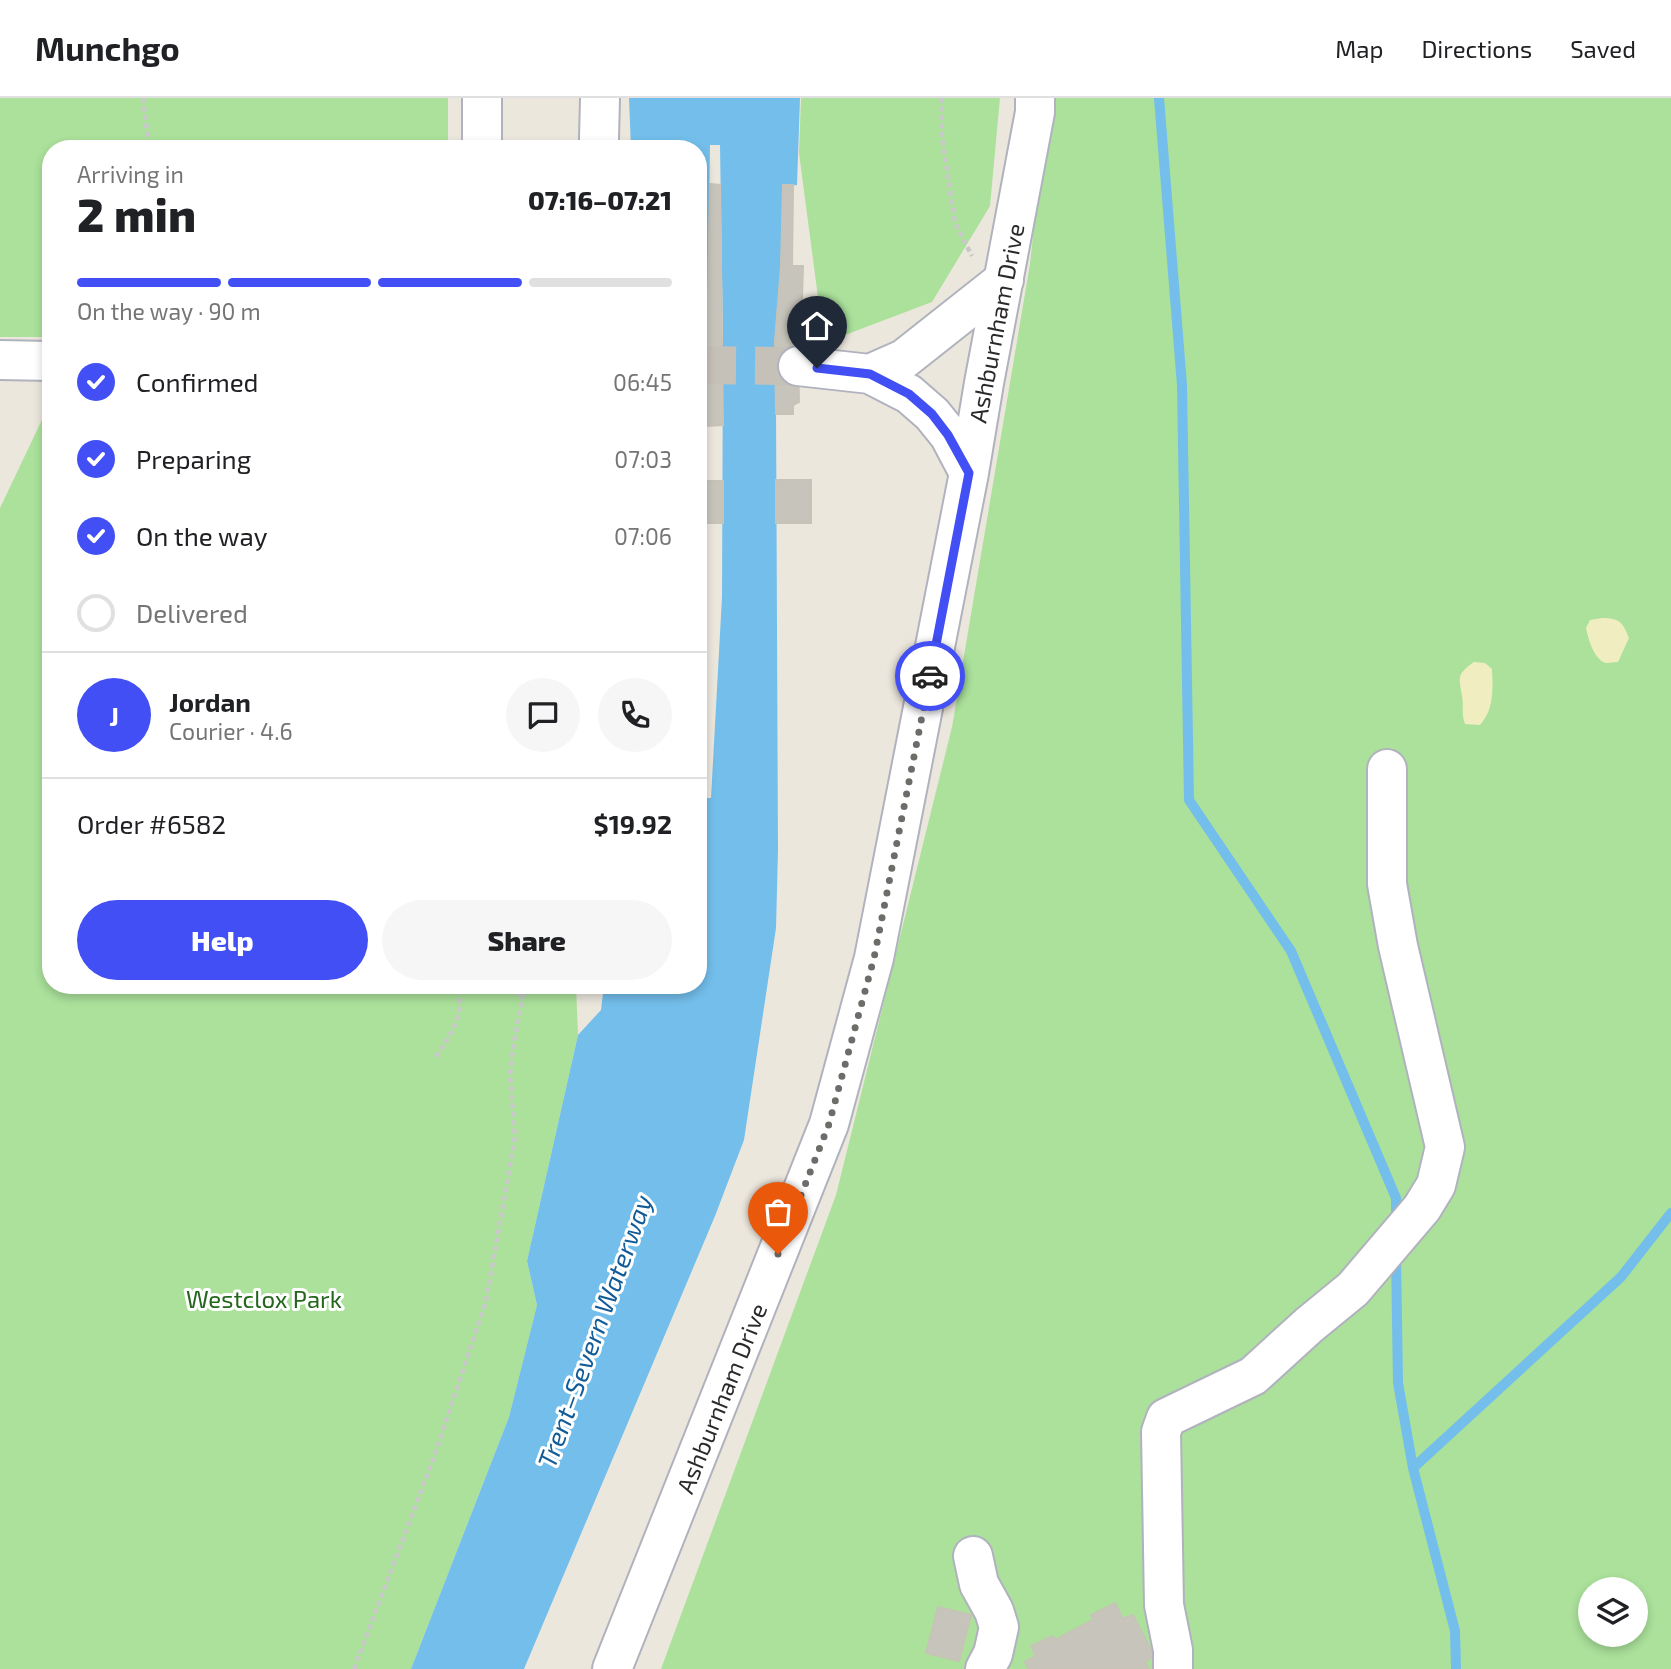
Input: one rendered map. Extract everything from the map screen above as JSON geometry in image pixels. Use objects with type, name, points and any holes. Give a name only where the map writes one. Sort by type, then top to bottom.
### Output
[{"type":"street","points":[[482,98],[482,140]]},
{"type":"street","points":[[599,139],[600,98]]},
{"type":"street","name":"Ashburnham Drive","points":[[612,1669],[829,1124],[874,958],[969,473],[997,285],[1033,125],[1035,98]]},
{"type":"street","points":[[870,374],[904,359],[997,285]]},
{"type":"street","points":[[0,360],[42,361]]},
{"type":"street","points":[[798,366],[870,374],[909,394],[932,414],[948,435],[969,473]]},
{"type":"street","points":[[1173,1669],[1173,1650],[1164,1605],[1161,1432],[1166,1418],[1252,1376],[1353,1289],[1422,1208],[1436,1185],[1444,1147],[1398,946],[1387,884],[1387,769]]},
{"type":"street","points":[[973,1556],[979,1584],[994,1611],[999,1627],[993,1654],[985,1669]]},
{"type":"path","points":[[143,98],[148,140]]},
{"type":"path","points":[[941,98],[942,136],[954,223],[997,285]]},
{"type":"path","points":[[436,1057],[451,1034],[461,1011],[459,994]]},
{"type":"path","points":[[518,994],[522,999]]},
{"type":"path","points":[[354,1669],[435,1454],[486,1301],[515,1137],[510,1074],[523,994]]},
{"type":"green space","points":[[0,98],[448,98],[448,140],[42,140],[42,337],[0,337]]},
{"type":"green space","points":[[801,98],[1000,98],[990,206],[932,302],[824,343],[799,153]]},
{"type":"green space","points":[[1048,98],[1671,98],[1671,1669],[661,1669],[836,1195],[952,727],[1030,264]]},
{"type":"green space","name":"Westclox Park","points":[[42,420],[42,994],[576,994],[578,1035],[527,1261],[537,1305],[509,1417],[411,1669],[0,1669],[0,508]]},
{"type":"sand","points":[[1602,618],[1620,622],[1629,638],[1618,662],[1602,661],[1590,643],[1586,628],[1590,620]]},
{"type":"sand","points":[[1474,662],[1485,663],[1492,669],[1490,706],[1480,725],[1465,724],[1463,717],[1460,677]]},
{"type":"water","name":"Trent–Severn Waterway","points":[[629,98],[800,98],[797,185],[783,186],[776,405],[776,928],[744,1140],[715,1216],[524,1669],[411,1669],[509,1417],[537,1305],[527,1261],[578,1035],[601,1010],[603,994],[707,994],[707,798],[711,798],[722,597],[723,339],[720,145],[710,145],[707,339],[707,140],[631,140]]},
{"type":"building","points":[[710,184],[720,185],[723,425],[707,426]]},
{"type":"building","points":[[783,185],[793,185],[792,266],[803,266],[798,362],[799,402],[793,405],[793,414],[776,414],[775,341],[781,266]]},
{"type":"building","points":[[776,480],[811,480],[811,523],[776,523]]},
{"type":"building","points":[[707,481],[723,481],[723,523],[707,523]]},
{"type":"building","points":[[1115,1603],[1123,1619],[1133,1615],[1154,1656],[1145,1662],[1149,1669],[1029,1669],[1025,1662],[1036,1656],[1031,1646],[1053,1636],[1055,1640],[1093,1620],[1091,1615]]},
{"type":"building","points":[[938,1607],[971,1615],[959,1661],[926,1653]]},
{"type":"waterway","points":[[1159,98],[1182,385],[1189,800],[1291,951],[1396,1198],[1396,1220]]},
{"type":"waterway","points":[[1413,1468],[1621,1277],[1671,1213]]},
{"type":"waterway","points":[[1396,1256],[1398,1383],[1413,1468],[1455,1631],[1456,1669]]},
{"type":"tunnel","points":[[707,365],[798,366]]},
{"type":"way so far","points":[[778,1254],[829,1124],[874,958],[930,676]]},
{"type":"route","points":[[817,368],[870,374],[909,394],[932,414],[948,435],[969,473],[930,676]]}]
